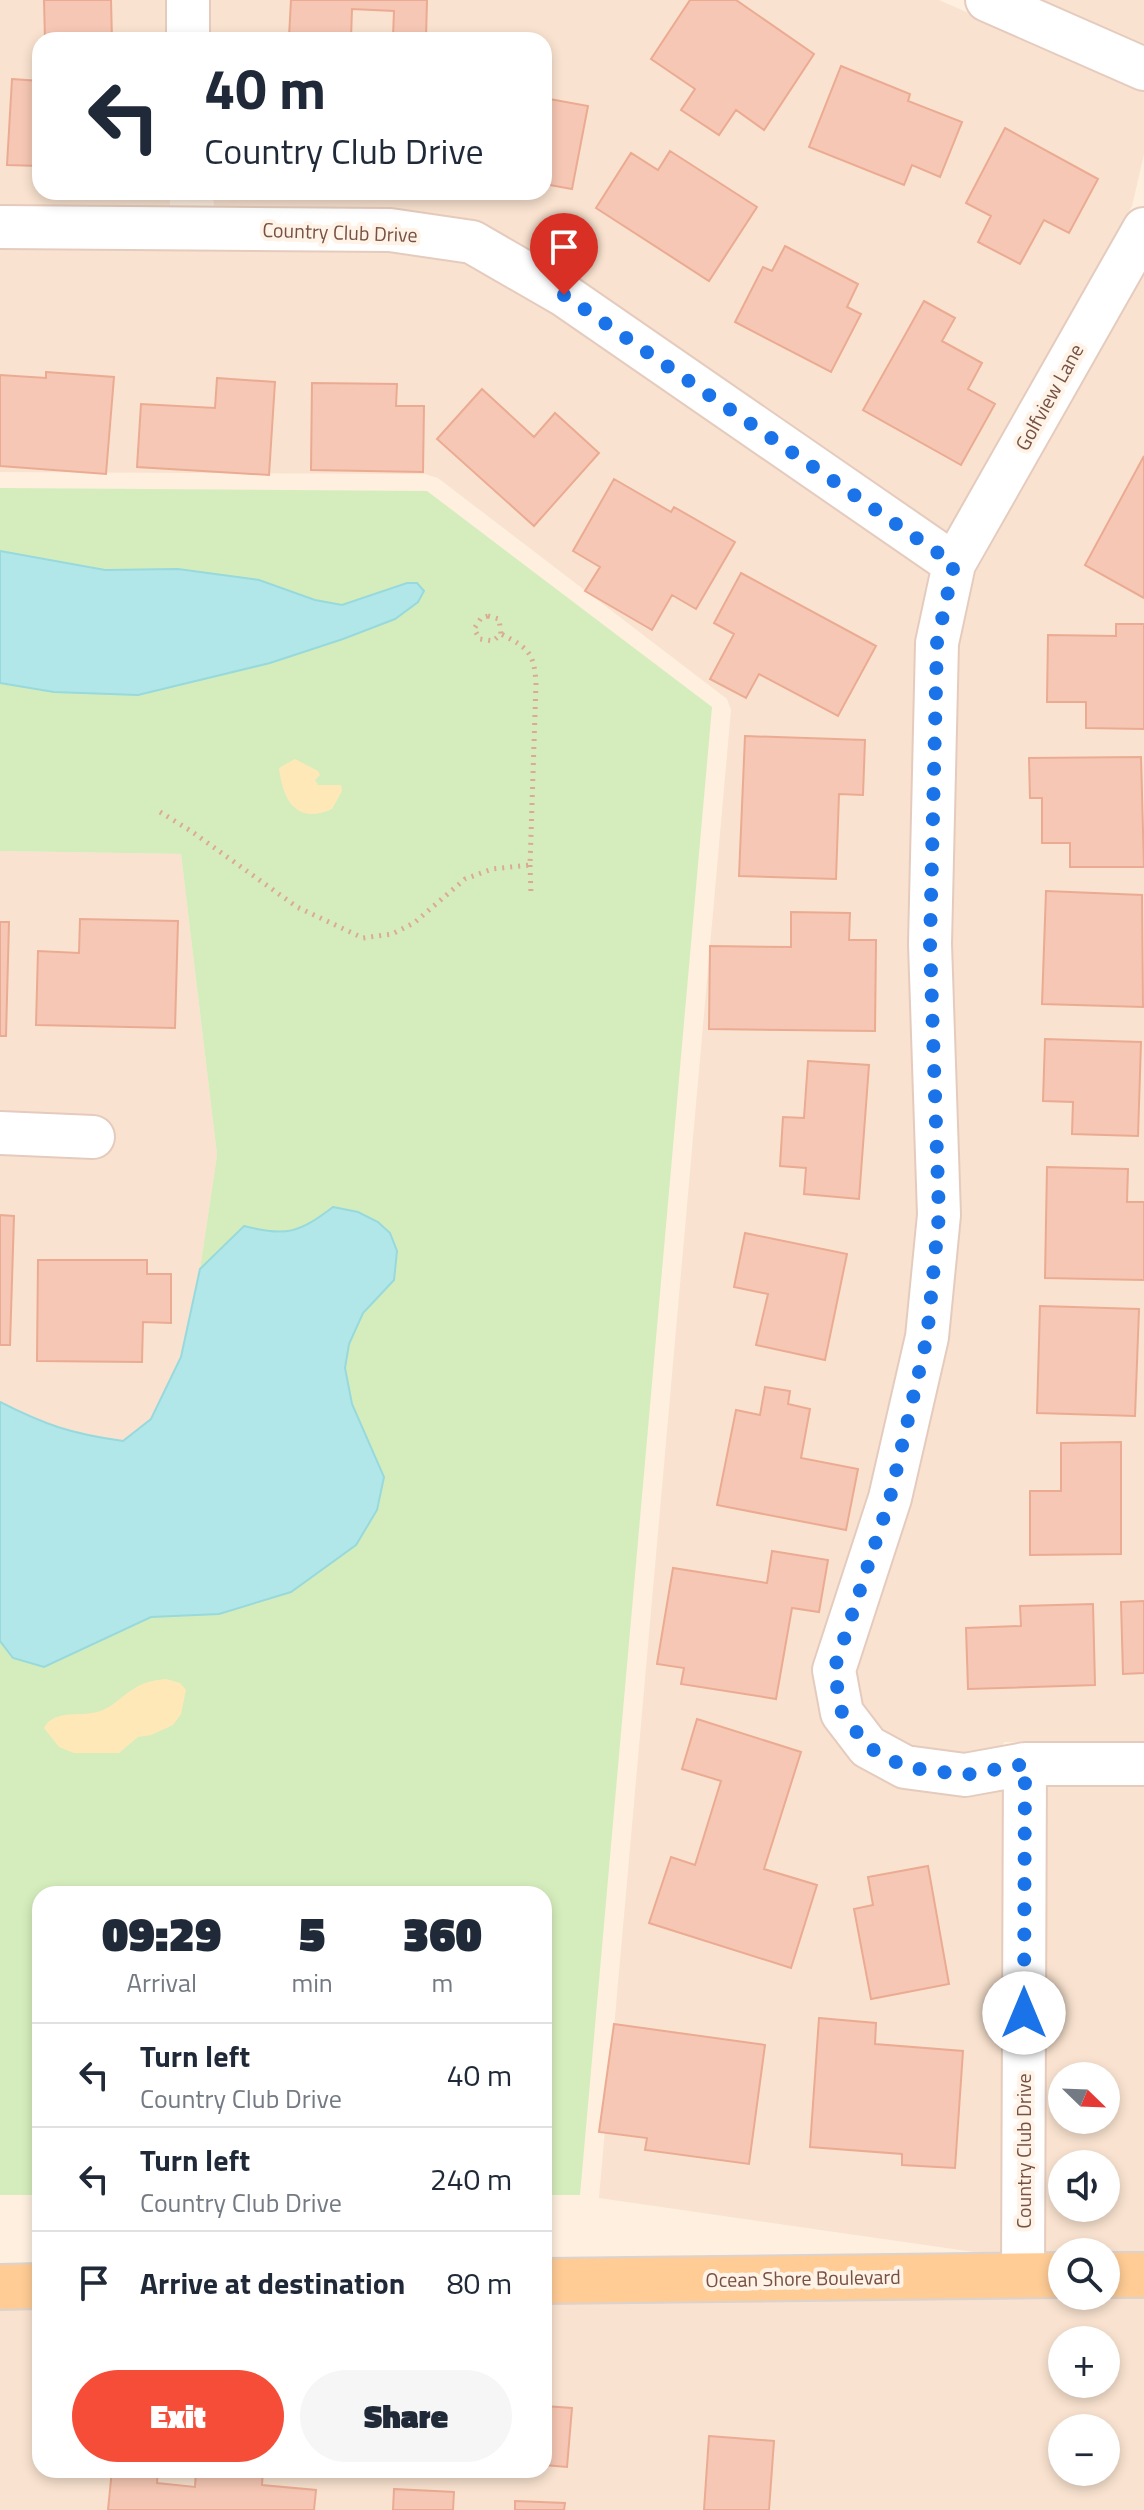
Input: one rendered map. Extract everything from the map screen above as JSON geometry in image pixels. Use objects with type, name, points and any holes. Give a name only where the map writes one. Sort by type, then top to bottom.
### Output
[{"type":"main road","points":[[1120,2275],[1144,2275]]},
{"type":"main road","name":"Ocean Shore Boulevard","points":[[552,2281],[1043,2276]]},
{"type":"main road","points":[[0,2287],[32,2286]]},
{"type":"street","points":[[188,0],[188,32]]},
{"type":"street","points":[[987,0],[1144,69]]},
{"type":"street","name":"Country Club Drive","points":[[0,227],[192,210],[390,230],[472,242],[564,295],[954,564]]},
{"type":"street","name":"Golfview Lane","points":[[954,564],[1144,229]]},
{"type":"street","points":[[954,564],[937,643],[930,944],[939,1215],[927,1337],[890,1498],[834,1670],[842,1713],[868,1747],[905,1767],[965,1775],[1025,1764],[1144,1764]]},
{"type":"street","points":[[0,1133],[93,1137]]},
{"type":"street","name":"Country Club Drive","points":[[1025,1764],[1043,2276]]},
{"type":"path","points":[[488,616],[499,619],[501,634],[493,641],[480,639],[474,629],[481,618],[488,616]]},
{"type":"path","points":[[501,634],[524,646],[535,660],[531,894]]},
{"type":"path","points":[[160,812],[297,907],[363,938],[392,934],[414,923],[465,879],[492,869],[530,865]]},
{"type":"shaded area","points":[[0,0],[166,0],[167,32],[32,32],[32,200],[170,200],[170,208],[0,208]]},
{"type":"shaded area","points":[[209,0],[939,0],[1144,90],[1144,154],[1132,206],[946,535],[575,279],[214,208],[214,200],[552,200],[552,32],[210,32]]},
{"type":"shaded area","points":[[1035,0],[1144,0],[1144,48]]},
{"type":"shaded area","points":[[0,247],[389,249],[466,261],[554,311],[930,573],[915,641],[909,942],[917,1212],[906,1332],[869,1492],[813,1671],[824,1724],[851,1757],[1003,1788],[1002,2256],[599,2198],[731,710],[727,699],[438,478],[425,474],[0,472]]},
{"type":"shaded area","points":[[1144,274],[1144,1744],[1004,1742],[1002,1747],[962,1755],[911,1749],[882,1733],[862,1707],[856,1673],[910,1505],[948,1341],[960,1216],[952,946],[958,647],[975,574]]},
{"type":"shaded area","points":[[0,851],[181,854],[217,1155],[200,1269],[181,1357],[151,1419],[123,1441],[42,1424],[0,1402]]},
{"type":"shaded area","points":[[1046,1783],[1144,1783],[1144,2255],[1120,2254],[1120,2238],[1048,2238],[1048,2256],[1045,2256]]},
{"type":"shaded area","points":[[1120,2295],[1144,2295],[1144,2510],[0,2510],[0,2304],[32,2304],[32,2478],[552,2478],[552,2299],[1048,2296],[1048,2310],[1120,2310]]},
{"type":"green space","points":[[0,488],[427,491],[712,707],[580,2195],[552,2195],[552,1886],[32,1886],[32,2195],[0,2195],[0,1402],[42,1424],[123,1441],[151,1419],[181,1357],[200,1269],[217,1155],[181,854],[0,851]]},
{"type":"sand","points":[[295,759],[318,771],[320,775],[315,780],[318,785],[341,785],[342,791],[332,809],[309,814],[300,811],[288,799],[279,768]]},
{"type":"sand","points":[[166,1679],[180,1683],[186,1690],[181,1714],[173,1725],[138,1737],[119,1753],[74,1753],[59,1747],[44,1728],[54,1718],[103,1710],[138,1686]]},
{"type":"water","points":[[0,551],[105,570],[178,569],[259,580],[315,600],[342,605],[407,583],[417,583],[424,591],[418,602],[395,619],[270,663],[138,695],[54,692],[0,683]]},
{"type":"water","points":[[333,1207],[358,1212],[378,1222],[390,1233],[397,1251],[394,1280],[363,1313],[349,1344],[345,1368],[352,1404],[384,1477],[377,1510],[356,1545],[291,1592],[219,1614],[151,1617],[44,1667],[13,1658],[0,1641],[0,1402],[59,1428],[123,1441],[151,1419],[181,1357],[200,1269],[244,1226],[282,1232],[292,1230]]},
{"type":"building","points":[[44,0],[111,0],[112,32],[45,32]]},
{"type":"building","points":[[291,0],[427,0],[426,32],[393,32],[394,11],[352,9],[351,32],[289,32]]},
{"type":"building","points":[[690,0],[736,0],[814,54],[764,130],[736,110],[719,135],[681,110],[695,89],[651,59]]},
{"type":"building","points":[[841,66],[910,94],[908,101],[962,122],[940,177],[912,165],[904,185],[809,147]]},
{"type":"building","points":[[12,79],[32,80],[32,166],[7,165]]},
{"type":"building","points":[[552,99],[588,106],[572,189],[552,185]]},
{"type":"building","points":[[1005,128],[1098,179],[1069,233],[1044,220],[1020,264],[978,242],[991,216],[966,203]]},
{"type":"building","points":[[670,151],[757,207],[709,281],[596,208],[631,153],[658,170]]},
{"type":"building","points":[[785,246],[858,284],[847,307],[861,314],[831,372],[735,322],[763,267],[772,271]]},
{"type":"building","points":[[924,301],[955,318],[942,341],[982,363],[968,389],[995,404],[961,465],[863,410]]},
{"type":"building","points":[[46,372],[114,377],[106,474],[0,466],[0,375],[46,378]]},
{"type":"building","points":[[217,378],[275,382],[269,475],[137,467],[141,404],[215,408]]},
{"type":"building","points":[[312,383],[397,384],[396,406],[424,406],[423,472],[311,470]]},
{"type":"building","points":[[482,389],[534,437],[555,413],[599,453],[534,526],[437,439]]},
{"type":"building","points":[[1144,456],[1144,598],[1085,565]]},
{"type":"building","points":[[614,479],[671,512],[674,507],[735,542],[696,609],[672,595],[652,630],[585,591],[600,567],[573,551]]},
{"type":"building","points":[[741,573],[876,646],[838,716],[759,674],[746,698],[710,679],[734,634],[714,623]]},
{"type":"building","points":[[1116,624],[1144,624],[1144,729],[1086,728],[1086,702],[1047,702],[1048,635],[1116,636]]},
{"type":"building","points":[[745,736],[865,740],[863,795],[839,794],[836,879],[739,876]]},
{"type":"building","points":[[1141,757],[1144,867],[1070,867],[1070,843],[1042,843],[1042,798],[1030,798],[1029,758]]},
{"type":"building","points":[[1046,891],[1142,895],[1143,1007],[1042,1004]]},
{"type":"building","points":[[791,912],[850,913],[849,940],[876,940],[875,1031],[709,1029],[710,946],[791,947]]},
{"type":"building","points":[[80,919],[178,921],[175,1028],[36,1025],[38,951],[79,953]]},
{"type":"building","points":[[0,922],[9,922],[6,1036],[0,1036]]},
{"type":"building","points":[[1045,1039],[1141,1042],[1138,1136],[1072,1134],[1073,1102],[1043,1101]]},
{"type":"building","points":[[808,1061],[869,1065],[859,1199],[804,1194],[806,1168],[780,1166],[783,1117],[804,1118]]},
{"type":"building","points":[[1047,1167],[1128,1169],[1127,1202],[1144,1202],[1144,1280],[1045,1278]]},
{"type":"building","points":[[0,1215],[14,1216],[10,1345],[0,1345]]},
{"type":"building","points":[[745,1233],[847,1254],[825,1360],[756,1345],[768,1294],[734,1287]]},
{"type":"building","points":[[38,1260],[147,1260],[147,1274],[171,1274],[171,1323],[143,1322],[142,1362],[37,1361]]},
{"type":"building","points":[[1040,1306],[1139,1309],[1135,1416],[1037,1413]]},
{"type":"building","points":[[765,1387],[790,1391],[788,1404],[810,1409],[801,1458],[858,1469],[846,1530],[717,1505],[736,1410],[760,1415]]},
{"type":"building","points":[[1121,1442],[1121,1554],[1030,1555],[1030,1491],[1061,1491],[1061,1443]]},
{"type":"building","points":[[772,1551],[828,1560],[819,1612],[792,1608],[776,1699],[681,1684],[684,1668],[657,1664],[673,1568],[767,1583]]},
{"type":"building","points":[[1144,1601],[1144,1673],[1123,1674],[1121,1602]]},
{"type":"building","points":[[1093,1604],[1095,1685],[968,1689],[966,1628],[1021,1626],[1020,1606]]},
{"type":"building","points":[[697,1719],[801,1752],[764,1869],[817,1885],[791,1968],[649,1923],[671,1857],[695,1865],[721,1781],[682,1769]]},
{"type":"building","points":[[928,1866],[949,1984],[871,1999],[854,1909],[873,1905],[868,1877]]},
{"type":"building","points":[[819,2018],[876,2023],[875,2044],[963,2051],[955,2168],[902,2165],[902,2154],[810,2147]]},
{"type":"building","points":[[614,2024],[765,2045],[749,2164],[645,2150],[647,2138],[599,2132]]},
{"type":"building","points":[[552,2407],[572,2408],[567,2467],[552,2466]]},
{"type":"building","points":[[709,2436],[774,2441],[769,2510],[704,2510]]},
{"type":"building","points":[[111,2478],[157,2478],[157,2483],[195,2487],[196,2478],[262,2478],[262,2485],[316,2490],[314,2510],[108,2510]]},
{"type":"building","points":[[394,2489],[454,2492],[453,2510],[393,2510]]},
{"type":"building","points":[[515,2501],[565,2503],[564,2510],[515,2510]]},
{"type":"route","points":[[564,295],[954,564],[937,643],[930,944],[939,1215],[927,1337],[890,1498],[834,1670],[842,1713],[868,1747],[905,1767],[965,1775],[1025,1764],[1024,2013]]}]
